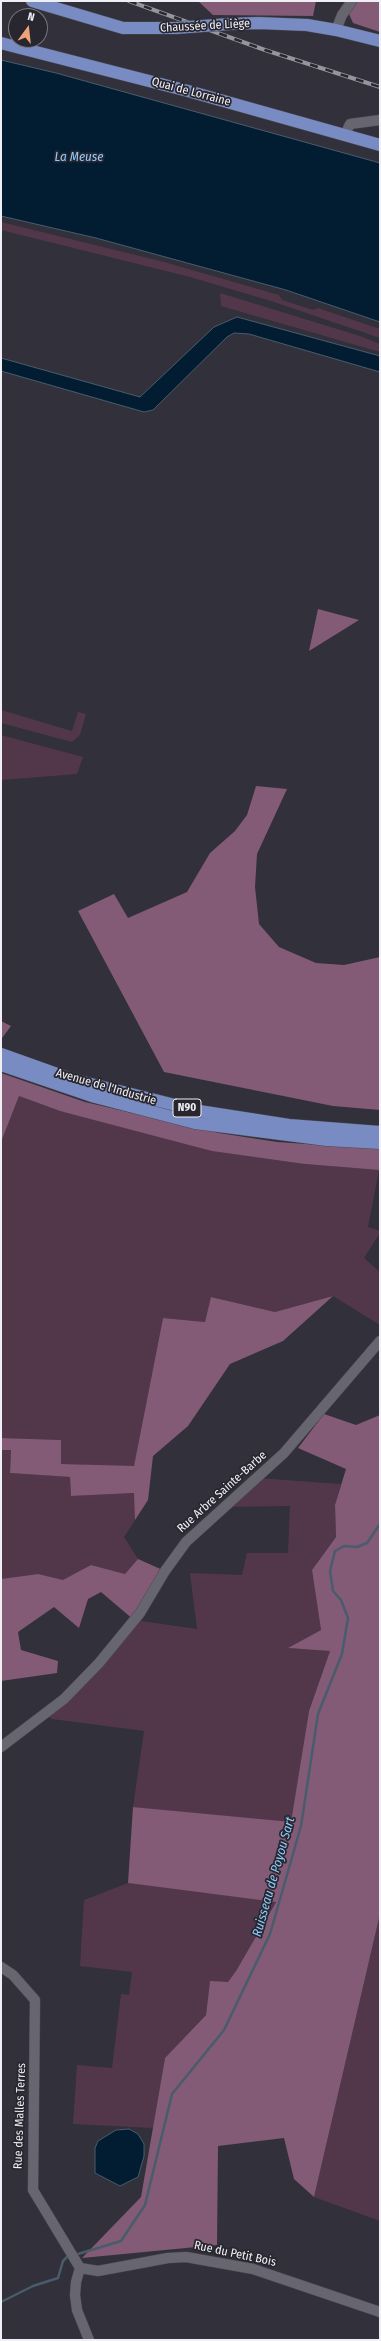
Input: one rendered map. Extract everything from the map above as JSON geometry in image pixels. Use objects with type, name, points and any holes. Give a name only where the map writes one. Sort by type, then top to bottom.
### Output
[{"type":"main road","name":"Chaussée de Liège","points":[[32,1],[123,28],[176,28],[229,24],[280,24],[336,30],[380,41]]},
{"type":"main road","name":"Quai de Lorraine","points":[[1,43],[129,76],[380,145]]},
{"type":"main road","name":"Avenue de l'Industrie","points":[[1,1054],[71,1079],[198,1111],[289,1125],[380,1132]]},
{"type":"main road","name":"Avenue de l'Industrie","points":[[1,1066],[95,1097],[195,1123],[327,1140],[380,1143]]},
{"type":"street","points":[[336,30],[342,14],[352,1]]},
{"type":"street","points":[[345,135],[350,124],[380,120]]},
{"type":"street","name":"Rue Arbre Sainte-Barbe","points":[[1,1747],[64,1699],[99,1663],[140,1614],[165,1571],[186,1542],[284,1453],[380,1341]]},
{"type":"street","name":"Rue des Malles Terres","points":[[1,1968],[12,1975],[35,2000],[33,2190],[80,2268]]},
{"type":"street","name":"Rue du Petit Bois","points":[[80,2268],[98,2271],[168,2258],[186,2257],[253,2269],[380,2312]]},
{"type":"street","points":[[80,2268],[76,2282],[75,2295],[77,2310],[89,2340]]},
{"type":"shaded area","points":[[198,1],[316,1],[313,16],[213,15]]},
{"type":"shaded area","points":[[356,1],[380,1],[380,32],[353,23],[349,14]]},
{"type":"shaded area","points":[[1,222],[164,262],[279,295],[282,300],[313,310],[318,308],[380,329],[380,338],[271,301],[190,277],[1,230]]},
{"type":"shaded area","points":[[220,293],[360,336],[380,344],[380,352],[221,306]]},
{"type":"shaded area","points":[[318,609],[359,620],[309,651]]},
{"type":"shaded area","points":[[1,710],[72,731],[78,712],[86,714],[80,735],[72,742],[1,723]]},
{"type":"shaded area","points":[[1,735],[83,757],[77,774],[1,780]]},
{"type":"shaded area","points":[[256,786],[287,789],[257,854],[255,887],[259,924],[279,947],[316,963],[344,965],[380,957],[380,1110],[333,1106],[164,1072],[78,911],[114,894],[128,918],[187,892],[210,853],[235,831],[247,815]]},
{"type":"shaded area","points":[[1,1021],[11,1026],[2,1038],[1,1038]]},
{"type":"shaded area","points":[[1,1073],[85,1102],[219,1133],[277,1142],[380,1149],[379,1170],[305,1164],[212,1151],[60,1111],[19,1096],[1,1142]]},
{"type":"shaded area","points":[[19,1096],[60,1111],[305,1164],[379,1170],[368,1227],[380,1231],[380,1233],[364,1258],[380,1272],[380,1325],[333,1296],[275,1312],[212,1297],[205,1322],[163,1318],[134,1467],[61,1464],[61,1440],[1,1438],[1,1142]]},
{"type":"shaded area","points":[[333,1296],[283,1341],[230,1364],[188,1426],[153,1456],[148,1500],[135,1520],[134,1493],[71,1496],[70,1477],[10,1473],[11,1450],[1,1450],[1,1438],[61,1440],[61,1464],[134,1466],[163,1318],[205,1322],[211,1297],[275,1312]]},
{"type":"shaded area","points":[[324,1414],[356,1425],[380,1415],[380,1914],[314,2197],[294,2179],[284,2138],[218,2146],[217,2245],[82,2258],[141,2197],[165,2058],[206,2015],[210,1981],[228,1982],[236,1971],[276,1902],[128,1883],[133,1807],[291,1822],[309,1711],[330,1651],[288,1648],[321,1630],[312,1570],[336,1537],[335,1505],[346,1469],[298,1448]]},
{"type":"shaded area","points":[[1,1450],[11,1450],[10,1473],[70,1477],[71,1496],[135,1493],[135,1520],[124,1537],[138,1559],[125,1574],[91,1565],[63,1581],[38,1574],[1,1579]]},
{"type":"shaded area","points":[[257,1478],[341,1484],[335,1505],[336,1537],[312,1570],[321,1630],[289,1648],[330,1651],[309,1711],[291,1823],[133,1807],[144,1731],[52,1719],[44,1714],[134,1620],[197,1629],[190,1573],[242,1575],[247,1553],[288,1553],[290,1506],[224,1507]]},
{"type":"shaded area","points":[[138,1559],[165,1571],[134,1620],[101,1592],[88,1599],[79,1628],[54,1607],[18,1632],[21,1650],[58,1661],[57,1673],[1,1681],[1,1579],[38,1574],[63,1580],[91,1565],[125,1574]]},
{"type":"shaded area","points":[[128,1883],[276,1901],[236,1971],[228,1982],[210,1982],[206,2015],[165,2058],[153,2128],[73,2124],[77,2065],[112,2068],[121,1994],[129,1995],[132,1972],[80,1966],[84,1900]]},
{"type":"shaded area","points":[[380,1914],[380,2221],[314,2197]]},
{"type":"water","name":"La Meuse","points":[[1,60],[56,73],[380,163],[380,322],[286,290],[96,238],[1,216]]},
{"type":"water","points":[[237,317],[380,356],[380,372],[249,334],[234,333],[227,337],[153,410],[144,412],[1,371],[1,358],[140,397],[214,327]]},
{"type":"water","points":[[129,2129],[138,2134],[144,2144],[144,2156],[138,2177],[120,2186],[95,2173],[95,2148],[98,2141],[116,2130]]},
{"type":"waterway","name":"Ruisseau de Poyou Sart","points":[[78,2254],[121,2241],[145,2205],[172,2094],[224,2030],[270,1934],[301,1826],[318,1714],[342,1654],[348,1618],[341,1600],[333,1591],[330,1571],[335,1551],[344,1546],[357,1547],[367,1543],[380,1524]]},
{"type":"waterway","name":"Ruisseau de Poyou Sart","points":[[1,2302],[33,2286],[58,2278],[63,2261],[67,2257]]},
{"type":"railway","points":[[129,1],[265,50],[380,87]]}]
